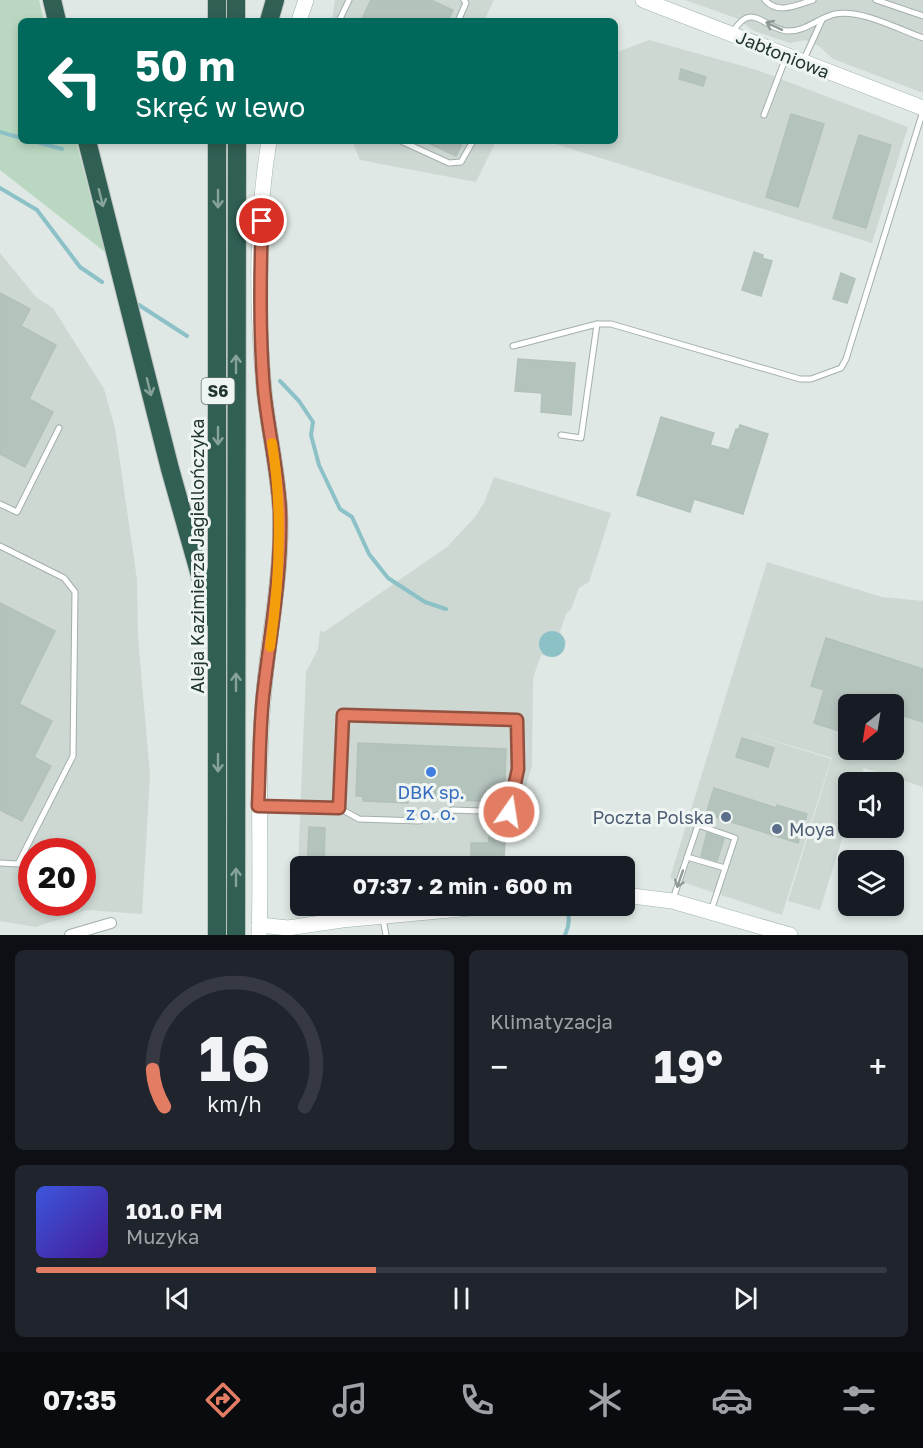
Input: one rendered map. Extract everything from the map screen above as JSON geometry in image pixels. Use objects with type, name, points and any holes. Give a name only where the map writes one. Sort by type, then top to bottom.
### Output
[{"type":"highway","points":[[52,0],[56,18]]},
{"type":"highway","points":[[217,0],[217,18]]},
{"type":"highway","points":[[236,0],[236,18]]},
{"type":"highway","points":[[270,18],[275,0]]},
{"type":"highway","points":[[88,144],[170,469],[219,642]]},
{"type":"highway","name":"Aleja Kazimierza Jagiellończyka","points":[[217,935],[218,144]]},
{"type":"highway","name":"S6","points":[[236,935],[237,144]]},
{"type":"street","points":[[300,18],[306,0]]},
{"type":"street","name":"Jabłoniowa","points":[[643,0],[923,109]]},
{"type":"street","points":[[269,144],[262,221],[260,307],[264,391],[275,460],[280,510],[280,546],[272,636],[264,690],[258,806],[259,930],[393,916]]},
{"type":"street","points":[[635,896],[672,901],[790,935]]},
{"type":"street","points":[[70,935],[111,923]]},
{"type":"lane","points":[[340,18],[349,0]]},
{"type":"lane","points":[[459,18],[466,3],[464,0]]},
{"type":"lane","points":[[765,0],[775,7],[784,8],[813,0]]},
{"type":"lane","points":[[876,0],[923,16]]},
{"type":"lane","points":[[733,34],[740,21],[746,17],[757,18],[785,31],[798,31],[831,15],[852,13],[923,38]]},
{"type":"lane","points":[[803,61],[822,20]]},
{"type":"lane","points":[[764,115],[787,55]]},
{"type":"lane","points":[[513,346],[597,324],[611,324],[800,379],[811,380],[841,368],[846,359],[923,109]]},
{"type":"lane","points":[[408,144],[449,163],[461,162],[471,144]]},
{"type":"lane","points":[[561,435],[581,438],[597,324]]},
{"type":"lane","points":[[0,504],[17,512],[59,428]]},
{"type":"lane","points":[[0,546],[64,578],[75,592],[73,756],[18,864],[0,863]]},
{"type":"lane","points":[[258,806],[339,808],[358,819],[419,821],[453,810],[509,812],[518,769],[517,720],[343,715],[339,808]]},
{"type":"lane","points":[[672,901],[698,825],[735,837],[711,911]]},
{"type":"lane","points":[[687,856],[724,868]]},
{"type":"lane","points":[[383,917],[386,935]]},
{"type":"shaded area","points":[[335,0],[494,0],[485,18],[332,18]]},
{"type":"shaded area","points":[[685,0],[923,0],[923,93],[833,59],[819,46],[805,40],[790,43],[754,31],[736,18]]},
{"type":"shaded area","points":[[649,40],[757,70],[908,127],[872,243],[556,144],[618,144],[618,52]]},
{"type":"shaded area","points":[[353,144],[495,144],[476,182],[360,160]]},
{"type":"shaded area","points":[[0,253],[36,297],[53,308],[104,389],[115,428],[137,579],[138,637],[150,775],[142,914],[96,911],[96,838],[18,838],[18,916],[69,916],[36,927],[0,921]]},
{"type":"shaded area","points":[[494,477],[611,513],[589,582],[579,588],[571,609],[566,614],[560,632],[566,641],[564,651],[555,657],[541,655],[533,678],[532,766],[509,840],[505,840],[504,856],[298,856],[306,672],[318,649],[320,631],[324,632],[447,547],[475,517],[484,503]]},
{"type":"shaded area","points":[[767,562],[882,597],[923,601],[923,787],[904,781],[904,772],[876,772],[864,768],[863,772],[838,772],[838,838],[842,838],[820,910],[788,901],[832,758],[742,731],[831,759],[782,915],[670,878]]},
{"type":"green space","points":[[0,0],[39,0],[43,18],[18,18],[18,144],[77,144],[105,252],[0,170]]},
{"type":"water","points":[[552,631],[562,634],[565,644],[562,654],[552,657],[542,654],[539,644],[542,634]]},
{"type":"building","points":[[371,0],[431,0],[453,10],[449,18],[362,18]]},
{"type":"building","points":[[681,69],[706,77],[703,86],[679,79]]},
{"type":"building","points":[[791,114],[824,124],[798,207],[766,197]]},
{"type":"building","points":[[859,135],[891,145],[866,228],[833,218]]},
{"type":"building","points":[[430,144],[462,144],[456,156]]},
{"type":"building","points":[[754,252],[772,261],[761,296],[742,290]]},
{"type":"building","points":[[841,273],[855,279],[847,303],[833,299]]},
{"type":"building","points":[[0,293],[30,309],[21,326],[56,345],[29,399],[53,412],[25,467],[0,454]]},
{"type":"building","points":[[518,359],[575,363],[571,415],[541,412],[542,393],[515,391]]},
{"type":"building","points":[[661,417],[714,433],[710,445],[729,450],[736,429],[738,430],[740,425],[768,434],[743,514],[694,499],[690,512],[637,495]]},
{"type":"building","points":[[0,603],[55,631],[19,704],[52,721],[34,757],[51,766],[22,821],[0,810]]},
{"type":"building","points":[[826,638],[923,669],[923,722],[904,716],[904,694],[838,694],[838,731],[814,723],[824,690],[811,686]]},
{"type":"building","points":[[742,738],[774,748],[768,767],[736,757]]},
{"type":"building","name":"DBK sp. z o. o.","points":[[358,743],[506,749],[504,802],[408,798],[408,803],[363,801],[363,796],[356,796]]},
{"type":"building","name":"Moya","points":[[714,788],[777,808],[777,805],[807,814],[798,843],[706,814]]},
{"type":"building","points":[[309,827],[325,828],[324,856],[308,856]]},
{"type":"building","points":[[707,833],[724,839],[717,861],[701,856]]},
{"type":"building","points":[[489,837],[505,838],[504,856],[471,856],[471,843],[489,843]]},
{"type":"waterway","points":[[0,132],[18,137]]},
{"type":"waterway","points":[[44,144],[62,149]]},
{"type":"waterway","points":[[0,188],[37,210],[80,267],[102,282]]},
{"type":"waterway","points":[[139,305],[187,336]]},
{"type":"waterway","points":[[280,381],[299,401],[313,422],[311,435],[319,465],[340,509],[352,517],[369,554],[388,578],[425,602],[446,609]]},
{"type":"waterway","points":[[565,935],[568,916]]},
{"type":"slow traffic","points":[[270,647],[280,546],[280,510],[272,443]]},
{"type":"place","name":"DBK sp. z o. o.","points":[[431,772]]},
{"type":"place","name":"Poczta Polska","points":[[726,817]]},
{"type":"place","name":"Moya","points":[[777,829]]},
{"type":"route","points":[[262,221],[260,307],[262,362],[280,510],[280,546],[272,636],[264,690],[258,806],[339,808],[343,715],[517,720],[518,769],[509,812]]}]
